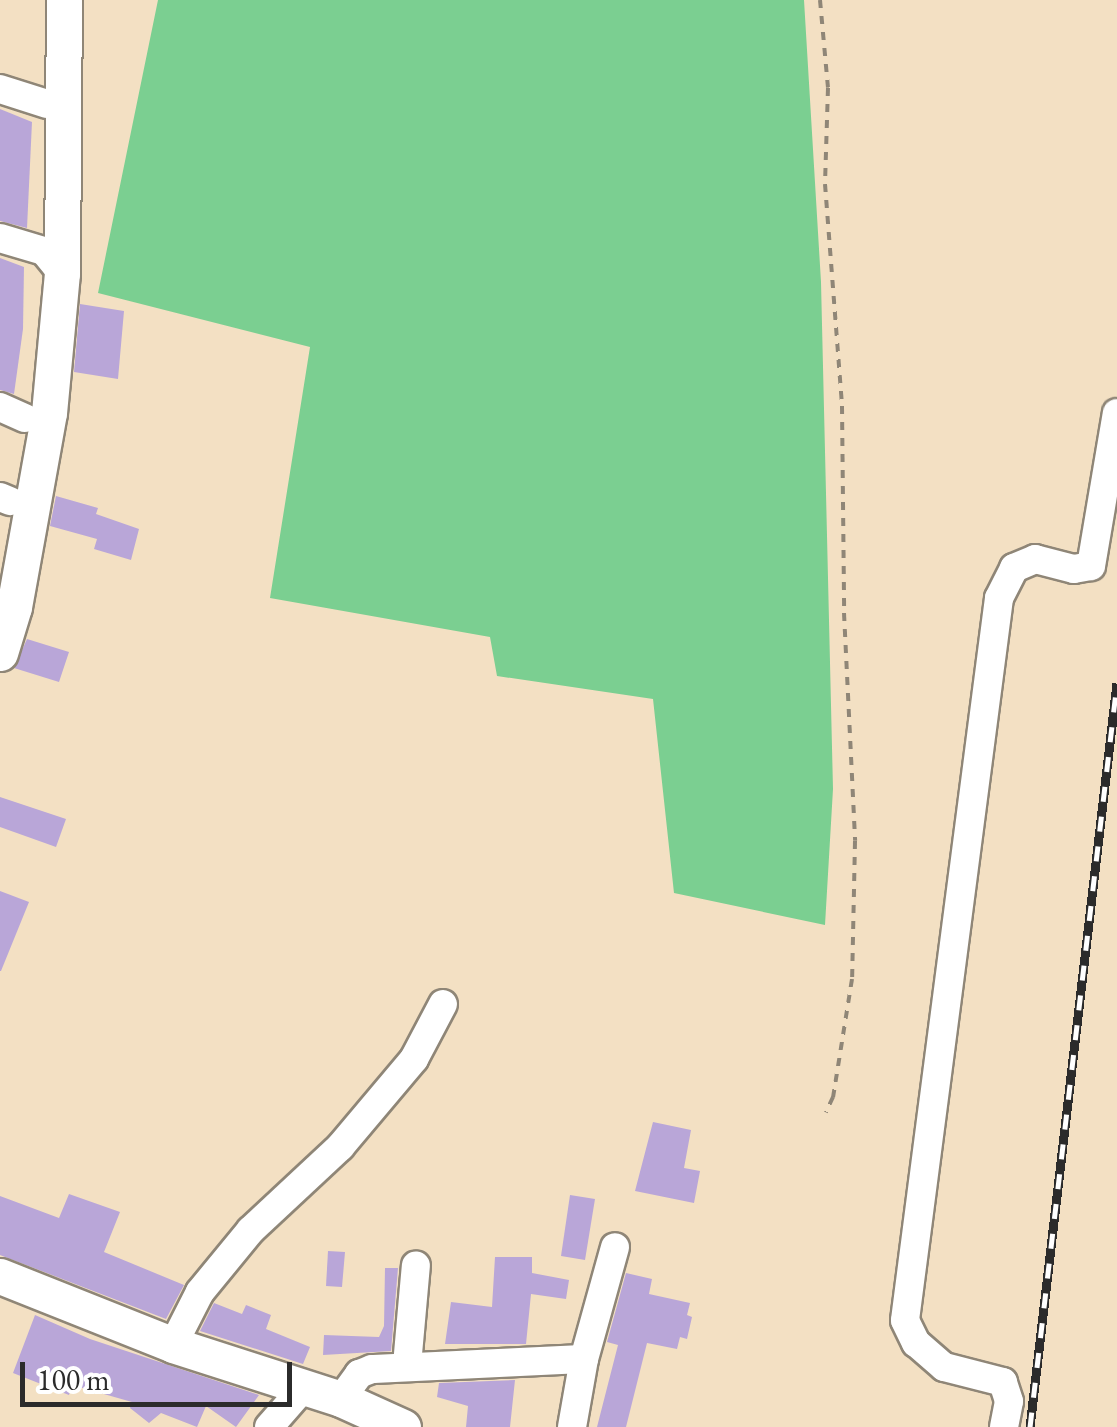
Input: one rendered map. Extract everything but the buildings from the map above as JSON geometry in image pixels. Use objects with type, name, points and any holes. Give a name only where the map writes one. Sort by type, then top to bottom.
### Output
[{"type":"main road","points":[[0,559],[12,413],[52,262],[46,0]]},
{"type":"main road","points":[[0,652],[14,607],[49,413],[64,0]]},
{"type":"main road","points":[[0,1276],[174,1345],[341,1399],[403,1427]]},
{"type":"street","points":[[0,88],[46,104]]},
{"type":"street","points":[[0,238],[52,262]]},
{"type":"street","points":[[1004,1427],[1009,1401],[1003,1382],[944,1367],[916,1344],[905,1320],[1000,598],[1014,568],[1035,559],[1074,569],[1091,566],[1117,414]]},
{"type":"street","points":[[174,1345],[200,1292],[251,1230],[329,1158],[414,1059],[442,1004]]},
{"type":"street","points":[[572,1427],[584,1359],[615,1247]]},
{"type":"street","points":[[406,1365],[416,1265]]},
{"type":"street","points":[[341,1399],[359,1374],[406,1365],[584,1359]]},
{"type":"street","points":[[269,1427],[304,1387]]},
{"type":"path","points":[[820,0],[828,88],[825,184],[842,406],[844,613],[855,822],[852,979],[832,1097],[826,1112]]},
{"type":"green space","points":[[158,0],[804,0],[821,282],[833,789],[825,925],[674,893],[653,699],[497,676],[490,637],[270,598],[310,347],[98,293]]},
{"type":"railway","points":[[1030,1427],[1117,683]]}]
